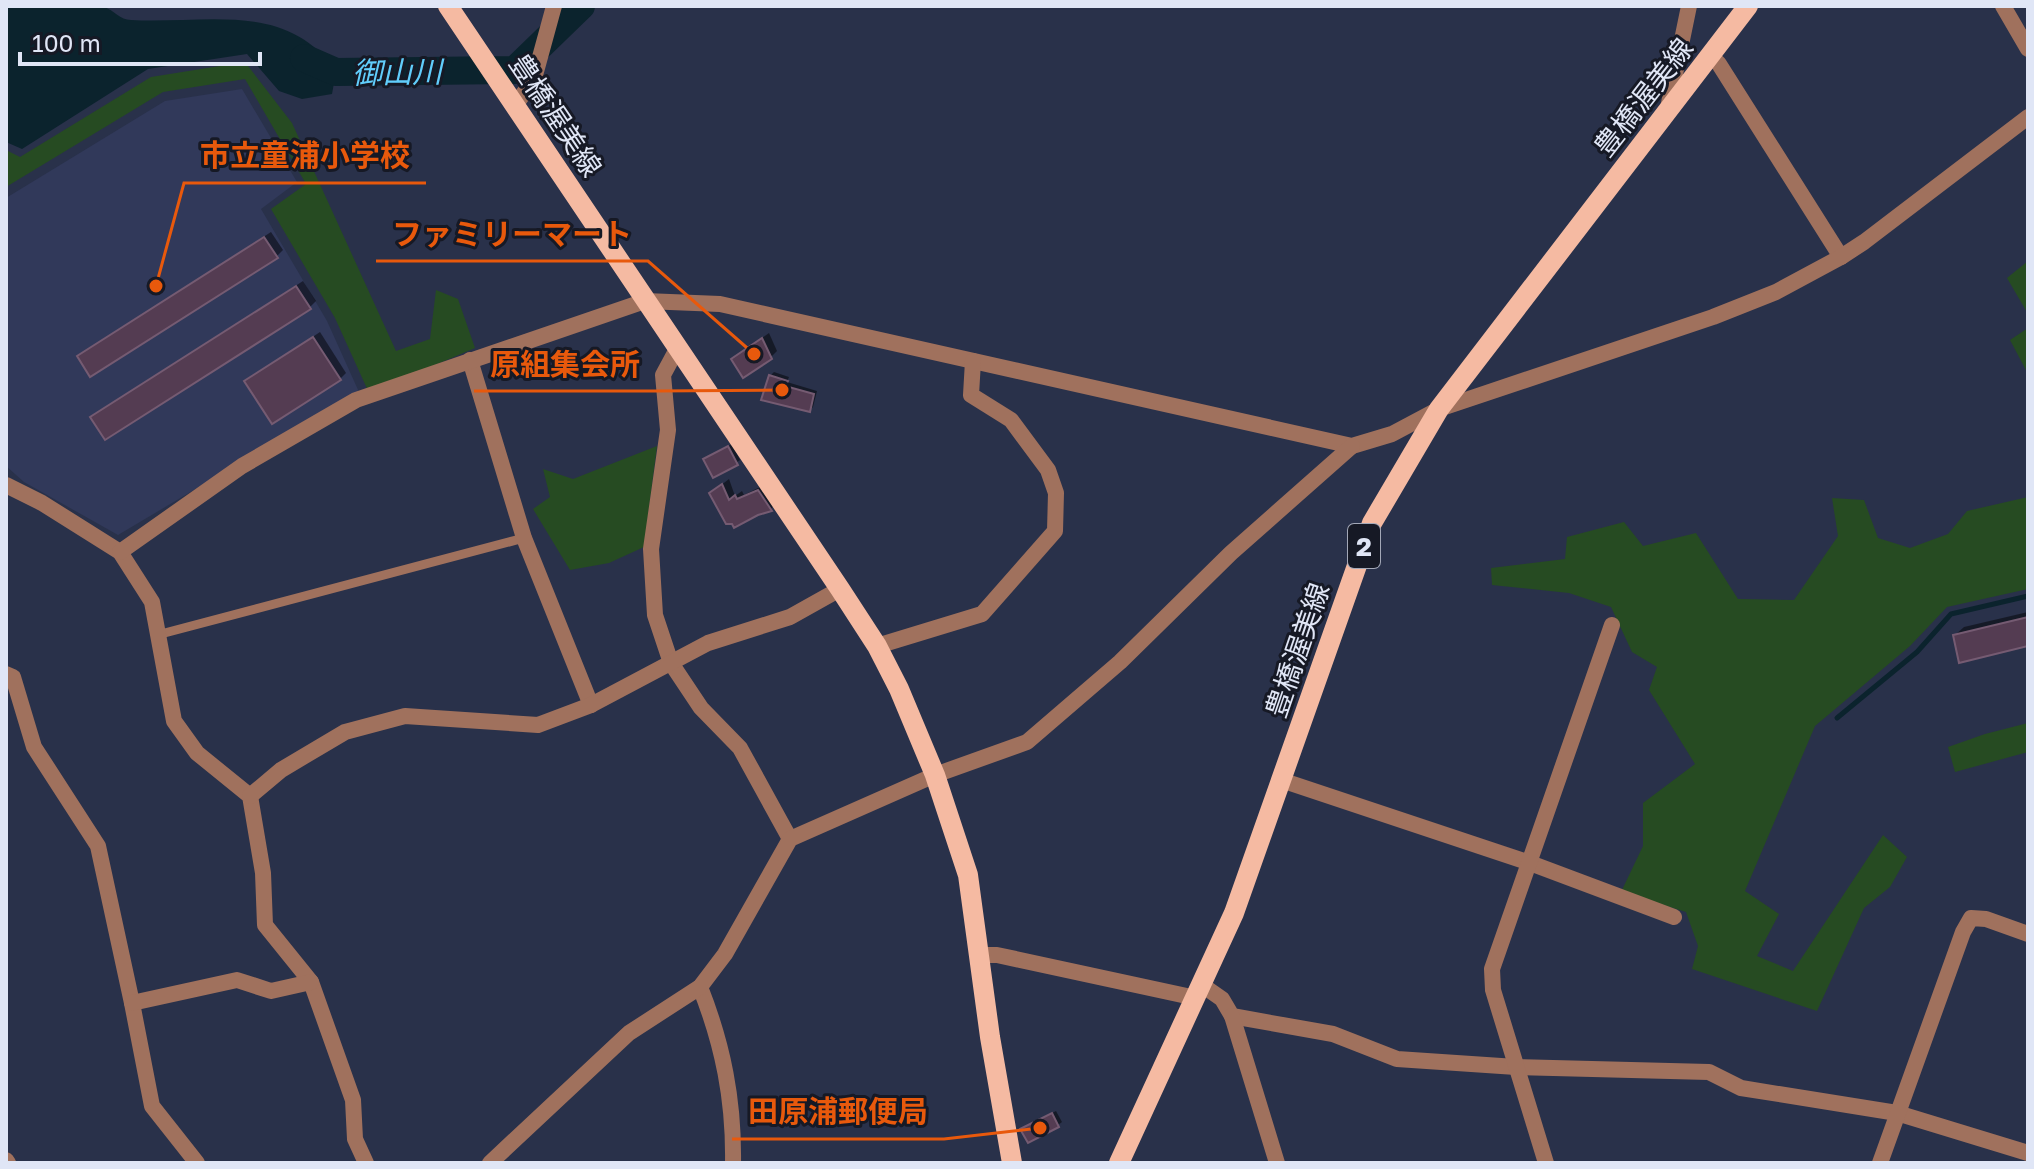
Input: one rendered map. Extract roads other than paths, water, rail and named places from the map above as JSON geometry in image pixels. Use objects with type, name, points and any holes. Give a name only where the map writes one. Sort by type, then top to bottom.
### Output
[{"type":"main road","name":"豊橋渥美線","points":[[448,6],[840,589],[877,646],[899,689],[935,775],[968,875],[1012,1163]]},
{"type":"main road","name":"豊橋渥美線","points":[[1119,1163],[1234,913],[1372,523],[1439,409],[1748,6]]},
{"type":"street","points":[[516,104],[534,79],[554,6]]},
{"type":"street","points":[[1668,108],[1689,6]]},
{"type":"street","points":[[2003,6],[2028,49]]},
{"type":"street","points":[[1710,55],[1719,64],[1841,257]]},
{"type":"street","points":[[490,1163],[629,1033],[700,987],[725,954],[790,839],[935,775],[1027,742],[1120,662],[1231,553],[1352,446],[1392,434],[1439,409],[1713,317],[1776,292],[1841,257],[2028,117]]},
{"type":"street","points":[[120,552],[242,466],[356,400],[645,301],[720,304],[1352,446]]},
{"type":"street","points":[[677,349],[663,375],[668,430],[651,549],[655,615],[671,663],[701,708],[740,748],[790,839]]},
{"type":"street","points":[[470,360],[524,538],[591,705]]},
{"type":"street","points":[[877,646],[982,614],[1055,531],[1056,493],[1048,470],[1011,420],[971,395],[973,361]]},
{"type":"street","points":[[6,485],[42,503],[120,552],[152,602],[174,721],[197,753],[250,796],[263,873],[265,925],[311,982],[353,1100],[355,1139],[366,1163]]},
{"type":"street","points":[[250,796],[281,770],[345,732],[405,716],[538,725],[591,705],[708,643],[790,617],[840,589]]},
{"type":"street","points":[[1546,1163],[1493,990],[1492,969],[1612,625]]},
{"type":"street","points":[[6,674],[13,677],[34,747],[98,846],[152,1106],[197,1163]]},
{"type":"street","points":[[1281,780],[1530,863],[1674,917]]},
{"type":"street","points":[[1880,1163],[1963,932],[1971,918],[1986,919],[2028,934]]},
{"type":"street","points":[[979,955],[1199,991],[1222,999],[1232,1016],[1277,1163]]},
{"type":"street","points":[[132,1003],[237,980],[271,991],[311,982]]},
{"type":"street","points":[[700,987],[718,1032],[733,1122],[733,1163]]},
{"type":"street","points":[[1232,1016],[1333,1034],[1397,1059],[1516,1067],[1709,1072],[1741,1088],[1897,1113],[2028,1153]]},
{"type":"lane","points":[[157,635],[524,538]]},
{"type":"waterway","name":"御山川","points":[[304,58],[336,72],[515,70],[581,6]]},
{"type":"waterway","points":[[1837,718],[1917,652],[1951,614],[2028,596]]},
{"type":"place","name":"市立童浦小学校","points":[[156,286]]},
{"type":"place","name":"ファミリーマート","points":[[754,354]]},
{"type":"place","name":"原組集会所","points":[[782,390]]},
{"type":"place","name":"田原浦郵便局","points":[[1040,1128]]}]
